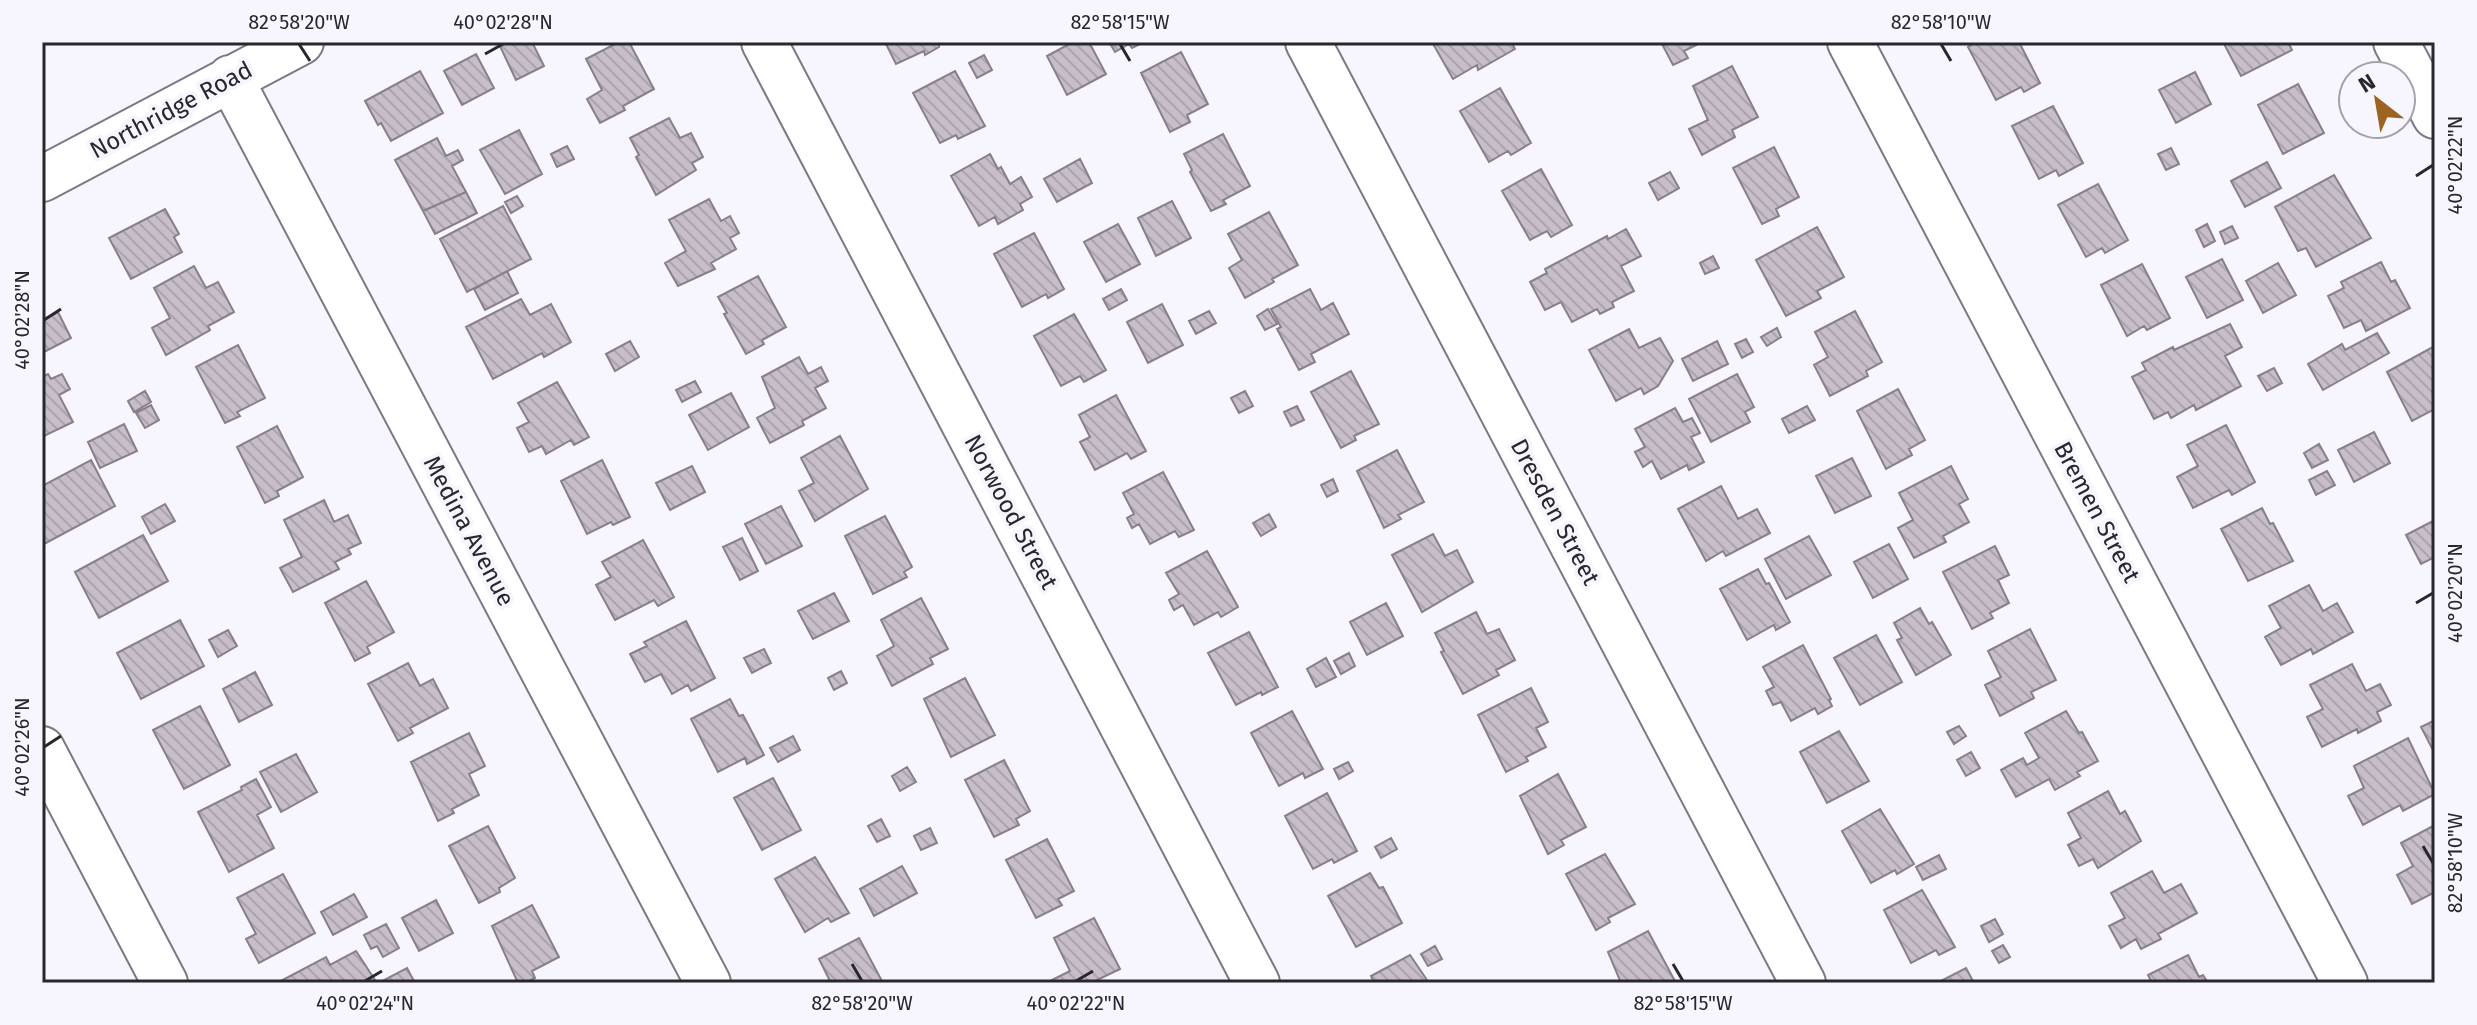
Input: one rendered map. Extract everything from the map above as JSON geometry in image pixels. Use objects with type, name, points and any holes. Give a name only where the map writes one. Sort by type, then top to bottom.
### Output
[{"type":"street","name":"Northridge Road","points":[[42,179],[301,42]]},
{"type":"street","name":"Norwood Street","points":[[764,42],[1257,983]]},
{"type":"street","name":"Dresden Street","points":[[1308,42],[1803,983]]},
{"type":"street","name":"Bremen Street","points":[[1850,42],[2345,983]]},
{"type":"street","points":[[2396,42],[2435,116]]},
{"type":"street","name":"Medina Avenue","points":[[230,78],[708,983]]},
{"type":"street","points":[[42,749],[165,983]]},
{"type":"building","points":[[532,42],[544,66],[516,80],[499,44]]},
{"type":"building","points":[[619,42],[629,42],[654,89],[600,123],[587,99],[602,90],[586,59]]},
{"type":"building","points":[[885,42],[939,42],[939,47],[896,64]]},
{"type":"building","points":[[1073,42],[1089,42],[1106,74],[1067,95],[1047,56]]},
{"type":"building","points":[[1109,42],[1144,42],[1132,48],[1129,44],[1115,52]]},
{"type":"building","points":[[1432,42],[1511,42],[1515,49],[1478,70],[1477,65],[1453,79]]},
{"type":"building","points":[[1661,42],[1702,42],[1684,51],[1688,58],[1673,65]]},
{"type":"building","points":[[1977,42],[2019,42],[2040,83],[2024,92],[2021,87],[1996,100],[1968,47]]},
{"type":"building","points":[[2223,42],[2288,42],[2292,50],[2241,76]]},
{"type":"building","points":[[1181,52],[1208,104],[1187,115],[1190,122],[1170,132],[1141,73]]},
{"type":"building","points":[[476,54],[494,88],[462,105],[444,71]]},
{"type":"building","points":[[984,55],[992,70],[977,78],[969,63]]},
{"type":"building","points":[[1732,66],[1758,117],[1732,130],[1735,137],[1702,155],[1689,129],[1708,120],[1693,86]]},
{"type":"building","points":[[420,71],[443,113],[391,141],[365,101]]},
{"type":"building","points":[[955,71],[985,126],[958,139],[956,135],[940,143],[913,93]]},
{"type":"building","points":[[2195,72],[2211,104],[2176,123],[2159,90]]},
{"type":"building","points":[[2298,84],[2324,133],[2283,154],[2258,105]]},
{"type":"building","points":[[1500,88],[1531,143],[1511,155],[1508,151],[1489,162],[1460,111]]},
{"type":"building","points":[[2053,106],[2083,163],[2059,176],[2056,170],[2039,179],[2012,126]]},
{"type":"building","points":[[669,118],[680,138],[691,133],[703,157],[692,163],[696,170],[656,195],[636,157],[639,155],[630,138]]},
{"type":"building","points":[[519,130],[542,174],[505,194],[480,150]]},
{"type":"building","points":[[1223,134],[1250,186],[1223,200],[1226,204],[1211,211],[1184,154]]},
{"type":"building","points":[[437,138],[446,156],[458,150],[463,160],[452,166],[466,192],[423,211],[395,160]]},
{"type":"building","points":[[567,146],[574,159],[557,167],[551,154]]},
{"type":"building","points":[[1774,147],[1799,197],[1776,209],[1779,216],[1762,224],[1733,168]]},
{"type":"building","points":[[2171,148],[2179,164],[2166,170],[2158,154]]},
{"type":"building","points":[[990,154],[1010,184],[1021,177],[1032,197],[1020,204],[1023,210],[998,224],[995,217],[979,226],[951,176]]},
{"type":"building","points":[[1080,159],[1092,183],[1057,202],[1044,179]]},
{"type":"building","points":[[2267,162],[2281,188],[2245,207],[2231,181]]},
{"type":"building","points":[[1541,169],[1572,225],[1551,237],[1547,231],[1530,240],[1502,191]]},
{"type":"building","points":[[1670,172],[1679,188],[1658,200],[1649,183]]},
{"type":"building","points":[[2334,175],[2371,238],[2316,267],[2306,248],[2298,251],[2275,207]]},
{"type":"building","points":[[2098,184],[2128,240],[2105,253],[2102,248],[2086,257],[2058,205]]},
{"type":"building","points":[[466,192],[477,213],[435,234],[423,211]]},
{"type":"building","points":[[517,196],[523,206],[511,213],[505,202]]},
{"type":"building","points":[[709,199],[721,221],[730,216],[739,233],[730,238],[736,249],[711,263],[715,269],[678,286],[665,263],[686,251],[669,220]]},
{"type":"building","points":[[1172,201],[1191,238],[1156,256],[1138,218]]},
{"type":"building","points":[[503,206],[531,259],[467,292],[440,239]]},
{"type":"building","points":[[165,209],[179,234],[174,237],[182,252],[131,279],[109,238]]},
{"type":"building","points":[[1269,212],[1298,265],[1245,298],[1229,268],[1242,260],[1228,234]]},
{"type":"building","points":[[1118,224],[1140,264],[1106,282],[1084,242]]},
{"type":"building","points":[[2207,224],[2215,241],[2204,247],[2196,230]]},
{"type":"building","points":[[2232,226],[2238,238],[2225,244],[2220,232]]},
{"type":"building","points":[[1817,227],[1844,277],[1817,291],[1821,298],[1786,316],[1756,260]]},
{"type":"building","points":[[1626,229],[1641,256],[1621,266],[1634,291],[1612,302],[1614,307],[1600,314],[1597,309],[1572,322],[1561,302],[1545,310],[1530,282],[1547,273],[1545,269]]},
{"type":"building","points":[[1034,233],[1064,289],[1048,298],[1046,294],[1022,307],[994,254]]},
{"type":"building","points":[[1713,256],[1719,268],[1705,274],[1700,263]]},
{"type":"building","points":[[2222,259],[2243,300],[2207,318],[2186,277]]},
{"type":"building","points":[[2381,262],[2410,308],[2366,331],[2361,320],[2344,328],[2328,296],[2344,288],[2341,282]]},
{"type":"building","points":[[2278,263],[2296,295],[2263,313],[2246,281]]},
{"type":"building","points":[[2142,264],[2170,318],[2147,330],[2144,326],[2127,336],[2101,285]]},
{"type":"building","points":[[194,266],[206,288],[218,282],[234,312],[166,355],[152,328],[170,318],[154,288]]},
{"type":"building","points":[[507,271],[518,293],[485,310],[474,289]]},
{"type":"building","points":[[758,276],[786,327],[762,340],[764,344],[746,354],[718,297]]},
{"type":"building","points":[[1121,289],[1127,300],[1109,310],[1103,299]]},
{"type":"building","points":[[1310,289],[1321,310],[1333,303],[1349,334],[1311,354],[1315,362],[1299,370],[1277,329],[1281,327],[1271,309]]},
{"type":"building","points":[[521,299],[530,315],[551,304],[571,342],[544,357],[542,353],[493,379],[466,327]]},
{"type":"building","points":[[1162,304],[1183,345],[1148,363],[1127,322]]},
{"type":"building","points":[[1268,309],[1277,324],[1265,330],[1257,316]]},
{"type":"building","points":[[1209,311],[1216,323],[1196,334],[1189,321]]},
{"type":"building","points":[[1855,311],[1882,362],[1866,371],[1868,376],[1830,396],[1814,365],[1828,357],[1815,332]]},
{"type":"building","points":[[58,312],[71,338],[42,353],[42,320]]},
{"type":"building","points":[[1074,314],[1106,370],[1084,382],[1080,376],[1061,386],[1034,336]]},
{"type":"building","points":[[2230,324],[2242,347],[2225,356],[2241,386],[2196,410],[2194,405],[2171,418],[2168,412],[2154,419],[2132,377],[2146,370],[2142,363]]},
{"type":"building","points":[[1777,328],[1781,337],[1767,346],[1761,337]]},
{"type":"building","points":[[1629,329],[1639,348],[1660,338],[1673,361],[1658,386],[1644,394],[1641,388],[1616,401],[1589,350]]},
{"type":"building","points":[[2377,333],[2389,353],[2323,390],[2308,364],[2342,344],[2345,350]]},
{"type":"building","points":[[1746,339],[1753,352],[1742,358],[1735,344]]},
{"type":"building","points":[[630,341],[639,357],[615,371],[606,354]]},
{"type":"building","points":[[1717,341],[1728,364],[1693,381],[1682,359]]},
{"type":"building","points":[[238,345],[265,398],[237,412],[240,416],[225,423],[196,367]]},
{"type":"building","points":[[2433,347],[2435,409],[2412,421],[2387,372]]},
{"type":"building","points":[[799,357],[808,374],[821,367],[828,381],[815,388],[826,408],[802,421],[804,425],[770,443],[757,418],[775,408],[762,377]]},
{"type":"building","points":[[2274,368],[2282,383],[2267,391],[2258,376]]},
{"type":"building","points":[[1351,371],[1379,424],[1354,436],[1356,440],[1341,448],[1311,392]]},
{"type":"building","points":[[48,374],[51,379],[62,374],[70,389],[59,395],[73,422],[42,437],[42,377]]},
{"type":"building","points":[[1737,374],[1754,407],[1745,412],[1750,422],[1711,442],[1689,399]]},
{"type":"building","points":[[695,381],[701,392],[682,402],[676,390]]},
{"type":"building","points":[[557,382],[589,437],[574,445],[571,440],[546,454],[542,446],[529,452],[517,428],[529,422],[518,403]]},
{"type":"building","points":[[1898,389],[1925,440],[1909,449],[1912,455],[1886,469],[1857,411]]},
{"type":"building","points":[[145,391],[151,402],[134,412],[128,401]]},
{"type":"building","points":[[1245,391],[1253,406],[1239,413],[1231,398]]},
{"type":"building","points":[[731,393],[749,427],[708,450],[689,415]]},
{"type":"building","points":[[1116,395],[1146,451],[1131,459],[1127,453],[1095,470],[1080,442],[1090,437],[1079,415]]},
{"type":"building","points":[[151,405],[159,420],[145,428],[136,413]]},
{"type":"building","points":[[1297,406],[1304,420],[1291,426],[1284,412]]},
{"type":"building","points":[[1807,406],[1815,420],[1789,433],[1782,419]]},
{"type":"building","points":[[1675,408],[1683,422],[1692,418],[1700,433],[1691,437],[1704,462],[1689,470],[1687,465],[1661,479],[1652,461],[1643,467],[1635,452],[1645,447],[1635,429]]},
{"type":"building","points":[[124,424],[137,451],[100,468],[88,442]]},
{"type":"building","points":[[2226,425],[2255,482],[2232,495],[2229,490],[2193,508],[2177,477],[2198,466],[2187,445]]},
{"type":"building","points":[[277,426],[303,477],[277,491],[279,496],[265,503],[237,447]]},
{"type":"building","points":[[2374,432],[2390,463],[2354,482],[2338,450]]},
{"type":"building","points":[[840,436],[868,489],[815,521],[799,491],[814,483],[801,458]]},
{"type":"building","points":[[2319,444],[2328,460],[2312,468],[2304,453]]},
{"type":"building","points":[[1397,450],[1424,502],[1398,515],[1401,519],[1384,528],[1357,471]]},
{"type":"building","points":[[1852,458],[1871,496],[1835,513],[1816,476]]},
{"type":"building","points":[[91,460],[115,506],[44,544],[42,486]]},
{"type":"building","points":[[602,460],[630,517],[587,534],[561,481]]},
{"type":"building","points":[[692,466],[705,492],[670,510],[656,483]]},
{"type":"building","points":[[1951,466],[1968,499],[1959,504],[1969,522],[1943,536],[1946,542],[1914,558],[1898,528],[1913,520],[1899,493]]},
{"type":"building","points":[[2327,471],[2335,485],[2316,495],[2309,480]]},
{"type":"building","points":[[1163,472],[1194,530],[1179,537],[1175,531],[1150,544],[1139,524],[1132,528],[1127,518],[1134,514],[1123,493]]},
{"type":"building","points":[[1333,479],[1338,491],[1327,497],[1321,485]]},
{"type":"building","points":[[1721,486],[1738,519],[1757,509],[1770,533],[1726,556],[1723,551],[1706,561],[1678,509]]},
{"type":"building","points":[[324,500],[334,522],[348,515],[361,543],[348,549],[351,554],[335,562],[339,569],[293,592],[280,568],[302,557],[284,520]]},
{"type":"building","points":[[165,504],[175,521],[151,534],[142,517]]},
{"type":"building","points":[[781,506],[802,546],[766,564],[745,524]]},
{"type":"building","points":[[2262,508],[2293,561],[2248,581],[2221,529]]},
{"type":"building","points":[[1269,514],[1276,527],[1261,536],[1253,523]]},
{"type":"building","points":[[885,516],[912,567],[904,572],[907,577],[873,594],[845,536]]},
{"type":"building","points":[[2435,520],[2435,557],[2421,564],[2406,535]]},
{"type":"building","points":[[1433,534],[1445,556],[1457,550],[1473,582],[1422,612],[1392,555]]},
{"type":"building","points":[[143,535],[168,581],[99,618],[75,572]]},
{"type":"building","points":[[1809,536],[1831,575],[1786,599],[1765,559]]},
{"type":"building","points":[[742,538],[758,571],[740,580],[723,547]]},
{"type":"building","points":[[643,540],[674,597],[658,606],[654,600],[615,620],[596,585],[611,577],[602,562]]},
{"type":"building","points":[[1889,544],[1908,579],[1873,598],[1854,562]]},
{"type":"building","points":[[1995,546],[2009,575],[1998,580],[2009,603],[1990,613],[1993,618],[1972,629],[1943,572]]},
{"type":"building","points":[[1207,551],[1238,607],[1221,617],[1218,612],[1194,625],[1183,605],[1174,610],[1169,600],[1179,594],[1166,573]]},
{"type":"building","points":[[1758,569],[1790,622],[1776,630],[1774,625],[1747,640],[1720,589]]},
{"type":"building","points":[[366,581],[394,632],[367,647],[370,653],[355,661],[325,603]]},
{"type":"building","points":[[2309,585],[2323,611],[2337,603],[2353,632],[2313,654],[2311,649],[2281,665],[2265,637],[2281,628],[2269,606]]},
{"type":"building","points":[[834,593],[849,621],[813,639],[798,611]]},
{"type":"building","points":[[921,598],[948,649],[930,658],[933,664],[892,686],[877,656],[894,646],[881,620]]},
{"type":"building","points":[[1386,603],[1403,636],[1367,655],[1350,622]]},
{"type":"building","points":[[1920,608],[1951,655],[1916,675],[1897,640],[1902,638],[1894,623]]},
{"type":"building","points":[[1476,612],[1487,634],[1499,629],[1515,660],[1496,670],[1499,675],[1463,694],[1441,652],[1444,651],[1435,633]]},
{"type":"building","points":[[180,620],[204,666],[141,699],[117,653]]},
{"type":"building","points":[[686,621],[715,678],[691,691],[688,685],[672,694],[661,674],[645,682],[630,654],[647,646],[644,642]]},
{"type":"building","points":[[2030,629],[2056,680],[2031,692],[2034,698],[2000,716],[1985,685],[2001,677],[1988,651]]},
{"type":"building","points":[[228,630],[237,646],[218,657],[209,640]]},
{"type":"building","points":[[1249,632],[1278,687],[1236,705],[1208,653]]},
{"type":"building","points":[[1876,635],[1902,682],[1860,705],[1834,658]]},
{"type":"building","points":[[1803,645],[1832,706],[1818,714],[1815,708],[1791,721],[1781,702],[1773,705],[1766,691],[1774,687],[1763,667]]},
{"type":"building","points":[[764,649],[771,663],[752,673],[744,658]]},
{"type":"building","points":[[1349,653],[1355,666],[1341,674],[1334,661]]},
{"type":"building","points":[[1326,658],[1336,677],[1316,687],[1307,669]]},
{"type":"building","points":[[408,663],[420,686],[433,679],[448,708],[410,728],[413,733],[398,741],[368,684]]},
{"type":"building","points":[[2352,664],[2366,691],[2380,684],[2391,705],[2377,712],[2381,721],[2322,747],[2307,717],[2323,709],[2310,685]]},
{"type":"building","points":[[841,671],[847,683],[834,690],[828,678]]},
{"type":"building","points":[[255,672],[272,705],[239,722],[223,689]]},
{"type":"building","points":[[965,678],[995,735],[951,757],[924,699]]},
{"type":"building","points":[[1531,688],[1548,722],[1536,728],[1546,747],[1506,772],[1478,715]]},
{"type":"building","points":[[730,699],[739,716],[743,715],[764,755],[747,764],[745,758],[718,772],[691,719]]},
{"type":"building","points":[[200,706],[230,765],[184,789],[153,730]]},
{"type":"building","points":[[1292,711],[1323,769],[1305,778],[1303,773],[1279,786],[1251,733]]},
{"type":"building","points":[[2066,711],[2098,761],[2077,772],[2080,776],[2055,790],[2049,779],[2016,797],[2001,770],[2023,758],[2027,765],[2039,758],[2025,733]]},
{"type":"building","points":[[2435,720],[2435,754],[2421,727]]},
{"type":"building","points":[[1959,726],[1966,736],[1954,744],[1947,732]]},
{"type":"building","points":[[1839,731],[1869,781],[1827,803],[1800,752]]},
{"type":"building","points":[[469,733],[485,766],[469,774],[479,795],[452,809],[454,813],[438,821],[411,762]]},
{"type":"building","points":[[793,736],[800,750],[778,762],[770,748]]},
{"type":"building","points":[[2408,738],[2435,794],[2403,811],[2400,805],[2363,825],[2348,796],[2364,788],[2354,766]]},
{"type":"building","points":[[1971,752],[1980,768],[1966,776],[1957,760]]},
{"type":"building","points":[[296,754],[317,792],[281,812],[260,772]]},
{"type":"building","points":[[1004,760],[1030,811],[1016,819],[1019,825],[994,837],[965,780]]},
{"type":"building","points":[[1348,762],[1353,771],[1339,779],[1334,769]]},
{"type":"building","points":[[907,767],[916,782],[900,791],[892,776]]},
{"type":"building","points":[[1558,774],[1586,827],[1561,840],[1564,845],[1548,854],[1520,796]]},
{"type":"building","points":[[773,778],[801,830],[762,850],[734,798]]},
{"type":"building","points":[[256,779],[271,807],[257,815],[274,848],[229,872],[198,812],[242,790],[241,787]]},
{"type":"building","points":[[2108,791],[2120,814],[2125,811],[2141,841],[2098,868],[2093,859],[2079,866],[2068,845],[2081,838],[2068,813]]},
{"type":"building","points":[[1327,793],[1357,851],[1313,869],[1285,816]]},
{"type":"building","points":[[1880,809],[1914,864],[1871,883],[1842,831]]},
{"type":"building","points":[[881,819],[890,836],[877,842],[868,826]]},
{"type":"building","points":[[2435,825],[2435,896],[2433,893],[2412,904],[2397,875],[2413,866],[2401,843]]},
{"type":"building","points":[[488,826],[515,878],[499,888],[500,892],[479,903],[449,846]]},
{"type":"building","points":[[930,828],[937,843],[921,850],[914,836]]},
{"type":"building","points":[[1391,838],[1397,849],[1381,858],[1375,847]]},
{"type":"building","points":[[1047,839],[1074,891],[1058,899],[1062,905],[1036,918],[1006,860]]},
{"type":"building","points":[[1605,854],[1635,904],[1608,918],[1610,922],[1596,930],[1566,874]]},
{"type":"building","points":[[1939,855],[1946,869],[1923,880],[1916,867]]},
{"type":"building","points":[[815,857],[849,913],[831,922],[828,918],[805,932],[775,879]]},
{"type":"building","points":[[902,866],[917,893],[874,916],[860,889]]},
{"type":"building","points":[[2152,871],[2164,893],[2181,884],[2197,913],[2158,934],[2161,939],[2141,949],[2136,939],[2121,948],[2109,926],[2125,918],[2111,893]]},
{"type":"building","points":[[1370,873],[1379,888],[1383,887],[1402,923],[1356,947],[1328,896]]},
{"type":"building","points":[[283,874],[315,933],[259,963],[246,939],[256,934],[237,898]]},
{"type":"building","points":[[1922,890],[1955,947],[1939,955],[1936,950],[1911,963],[1884,910]]},
{"type":"building","points":[[354,894],[367,917],[333,935],[321,912]]},
{"type":"building","points":[[436,900],[453,933],[419,951],[402,918]]},
{"type":"building","points":[[532,905],[559,957],[532,971],[535,978],[518,983],[492,926]]},
{"type":"building","points":[[1094,918],[1120,969],[1096,983],[1054,983],[1052,980],[1070,971],[1054,938]]},
{"type":"building","points":[[1995,919],[2003,934],[1989,942],[1981,926]]},
{"type":"building","points":[[386,924],[399,948],[383,957],[377,946],[371,949],[364,935]]},
{"type":"building","points":[[1648,931],[1676,983],[1621,983],[1608,952]]},
{"type":"building","points":[[859,938],[883,983],[831,983],[819,959]]},
{"type":"building","points":[[2003,945],[2010,957],[1999,963],[1992,951]]},
{"type":"building","points":[[1435,946],[1442,959],[1428,966],[1421,954]]},
{"type":"building","points":[[356,951],[377,983],[277,983],[326,957],[330,965]]},
{"type":"building","points":[[1410,955],[1429,983],[1374,983],[1371,976]]},
{"type":"building","points":[[2188,955],[2199,977],[2203,975],[2208,983],[2152,983],[2148,975]]},
{"type":"building","points":[[407,968],[415,983],[386,983],[384,980]]},
{"type":"building","points":[[1966,968],[1974,983],[1937,983]]}]
